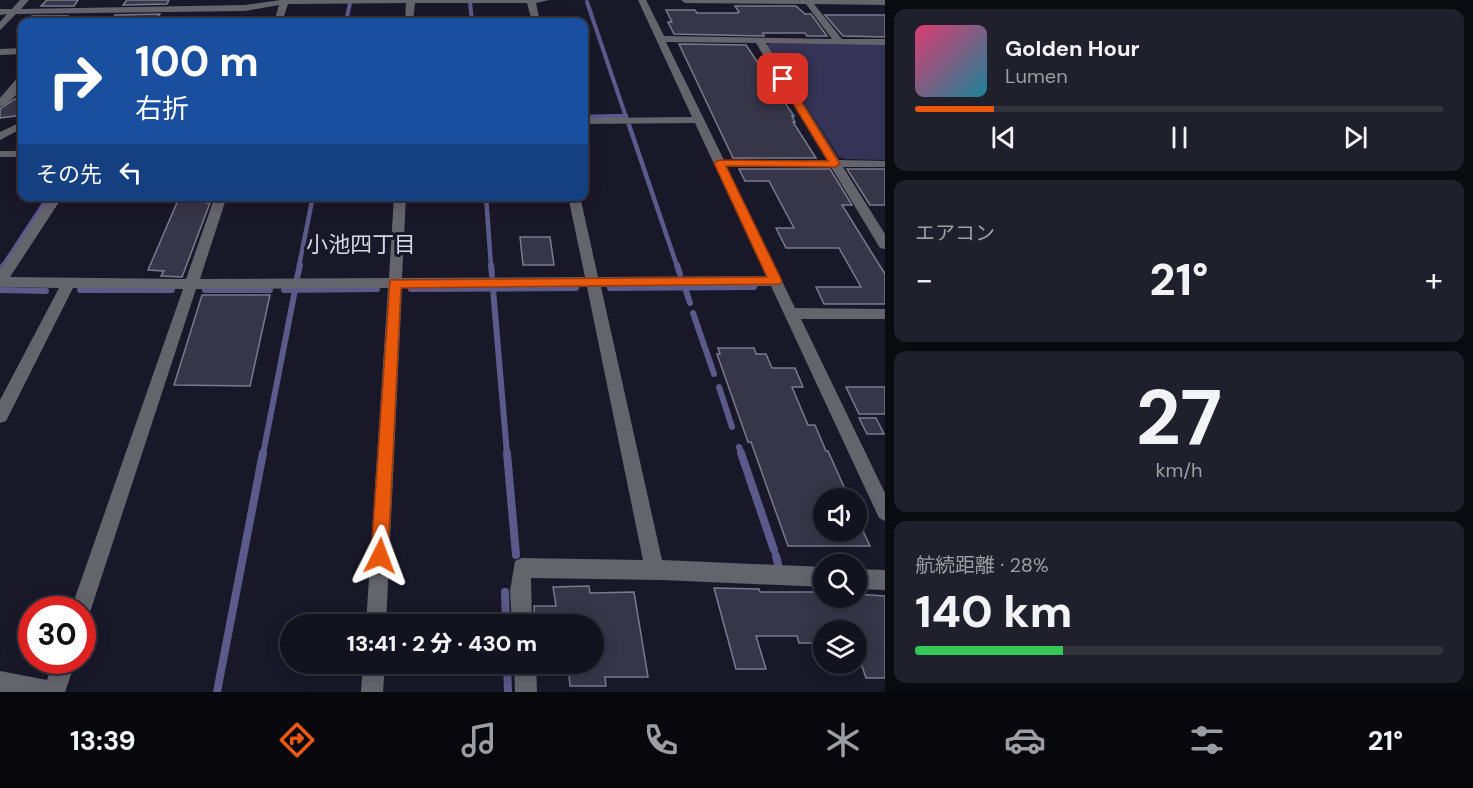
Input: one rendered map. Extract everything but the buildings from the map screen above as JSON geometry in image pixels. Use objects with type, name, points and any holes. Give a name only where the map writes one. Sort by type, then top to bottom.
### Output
[{"type":"street","points":[[0,27],[25,0]]},
{"type":"street","points":[[94,18],[108,0]]},
{"type":"street","points":[[410,18],[411,0]]},
{"type":"street","points":[[531,0],[535,18]]},
{"type":"street","points":[[0,12],[99,11],[181,4],[245,8],[267,2],[284,1],[544,0]]},
{"type":"street","points":[[642,0],[885,513]]},
{"type":"street","points":[[685,0],[881,1]]},
{"type":"street","points":[[279,18],[284,1]]},
{"type":"street","points":[[807,1],[839,41]]},
{"type":"street","points":[[172,18],[181,4]]},
{"type":"street","points":[[661,39],[885,42]]},
{"type":"street","points":[[759,40],[885,245]]},
{"type":"street","points":[[0,52],[18,51]]},
{"type":"street","points":[[0,104],[18,84]]},
{"type":"street","points":[[588,121],[699,120]]},
{"type":"street","points":[[0,137],[17,127]]},
{"type":"street","points":[[0,154],[18,154]]},
{"type":"street","points":[[719,163],[885,164]]},
{"type":"street","points":[[0,282],[54,201]]},
{"type":"street","points":[[85,596],[189,284],[219,201]]},
{"type":"street","points":[[377,614],[400,201]]},
{"type":"street","points":[[575,201],[655,570]]},
{"type":"street","points":[[0,282],[189,284],[776,281]]},
{"type":"street","points":[[0,416],[68,283]]},
{"type":"street","points":[[790,313],[885,314]]},
{"type":"street","points":[[521,614],[522,568],[655,570],[813,577]]},
{"type":"street","points":[[867,579],[885,580]]},
{"type":"street","points":[[0,682],[53,692],[59,674]]},
{"type":"street","points":[[372,692],[373,674]]},
{"type":"street","points":[[525,674],[526,692]]},
{"type":"shaded area","points":[[770,43],[885,44],[885,160],[839,157],[767,45]]},
{"type":"waterway","points":[[470,2],[472,18]]},
{"type":"waterway","points":[[587,2],[626,116]]},
{"type":"waterway","points":[[347,18],[350,3]]},
{"type":"waterway","points":[[588,117],[626,116]]},
{"type":"waterway","points":[[588,117],[626,116]]},
{"type":"waterway","points":[[629,125],[677,266]]},
{"type":"waterway","points":[[3,266],[46,201]]},
{"type":"waterway","points":[[299,266],[312,201]]},
{"type":"waterway","points":[[486,201],[491,266]]},
{"type":"waterway","points":[[1,269],[4,265]]},
{"type":"waterway","points":[[297,278],[300,265]]},
{"type":"waterway","points":[[491,265],[492,275]]},
{"type":"waterway","points":[[677,265],[680,274]]},
{"type":"waterway","points":[[610,288],[754,287]]},
{"type":"waterway","points":[[411,289],[576,288]]},
{"type":"waterway","points":[[685,288],[690,303]]},
{"type":"waterway","points":[[284,290],[377,289]]},
{"type":"waterway","points":[[493,289],[507,454]]},
{"type":"waterway","points":[[0,290],[46,291]]},
{"type":"waterway","points":[[80,290],[172,290]]},
{"type":"waterway","points":[[205,290],[270,290]]},
{"type":"waterway","points":[[263,454],[295,290]]},
{"type":"waterway","points":[[693,313],[714,374]]},
{"type":"waterway","points":[[719,387],[732,427]]},
{"type":"waterway","points":[[739,447],[742,454]]},
{"type":"waterway","points":[[217,692],[263,453]]},
{"type":"waterway","points":[[507,453],[516,555]]},
{"type":"waterway","points":[[741,453],[774,550]]},
{"type":"waterway","points":[[776,556],[778,564]]},
{"type":"waterway","points":[[505,592],[506,614]]},
{"type":"waterway","points":[[507,674],[508,692]]},
{"type":"district","name":"小池四丁目","points":[[361,244]]},
{"type":"route","points":[[380,556],[395,283],[776,281],[719,163],[835,164],[783,79]]}]
